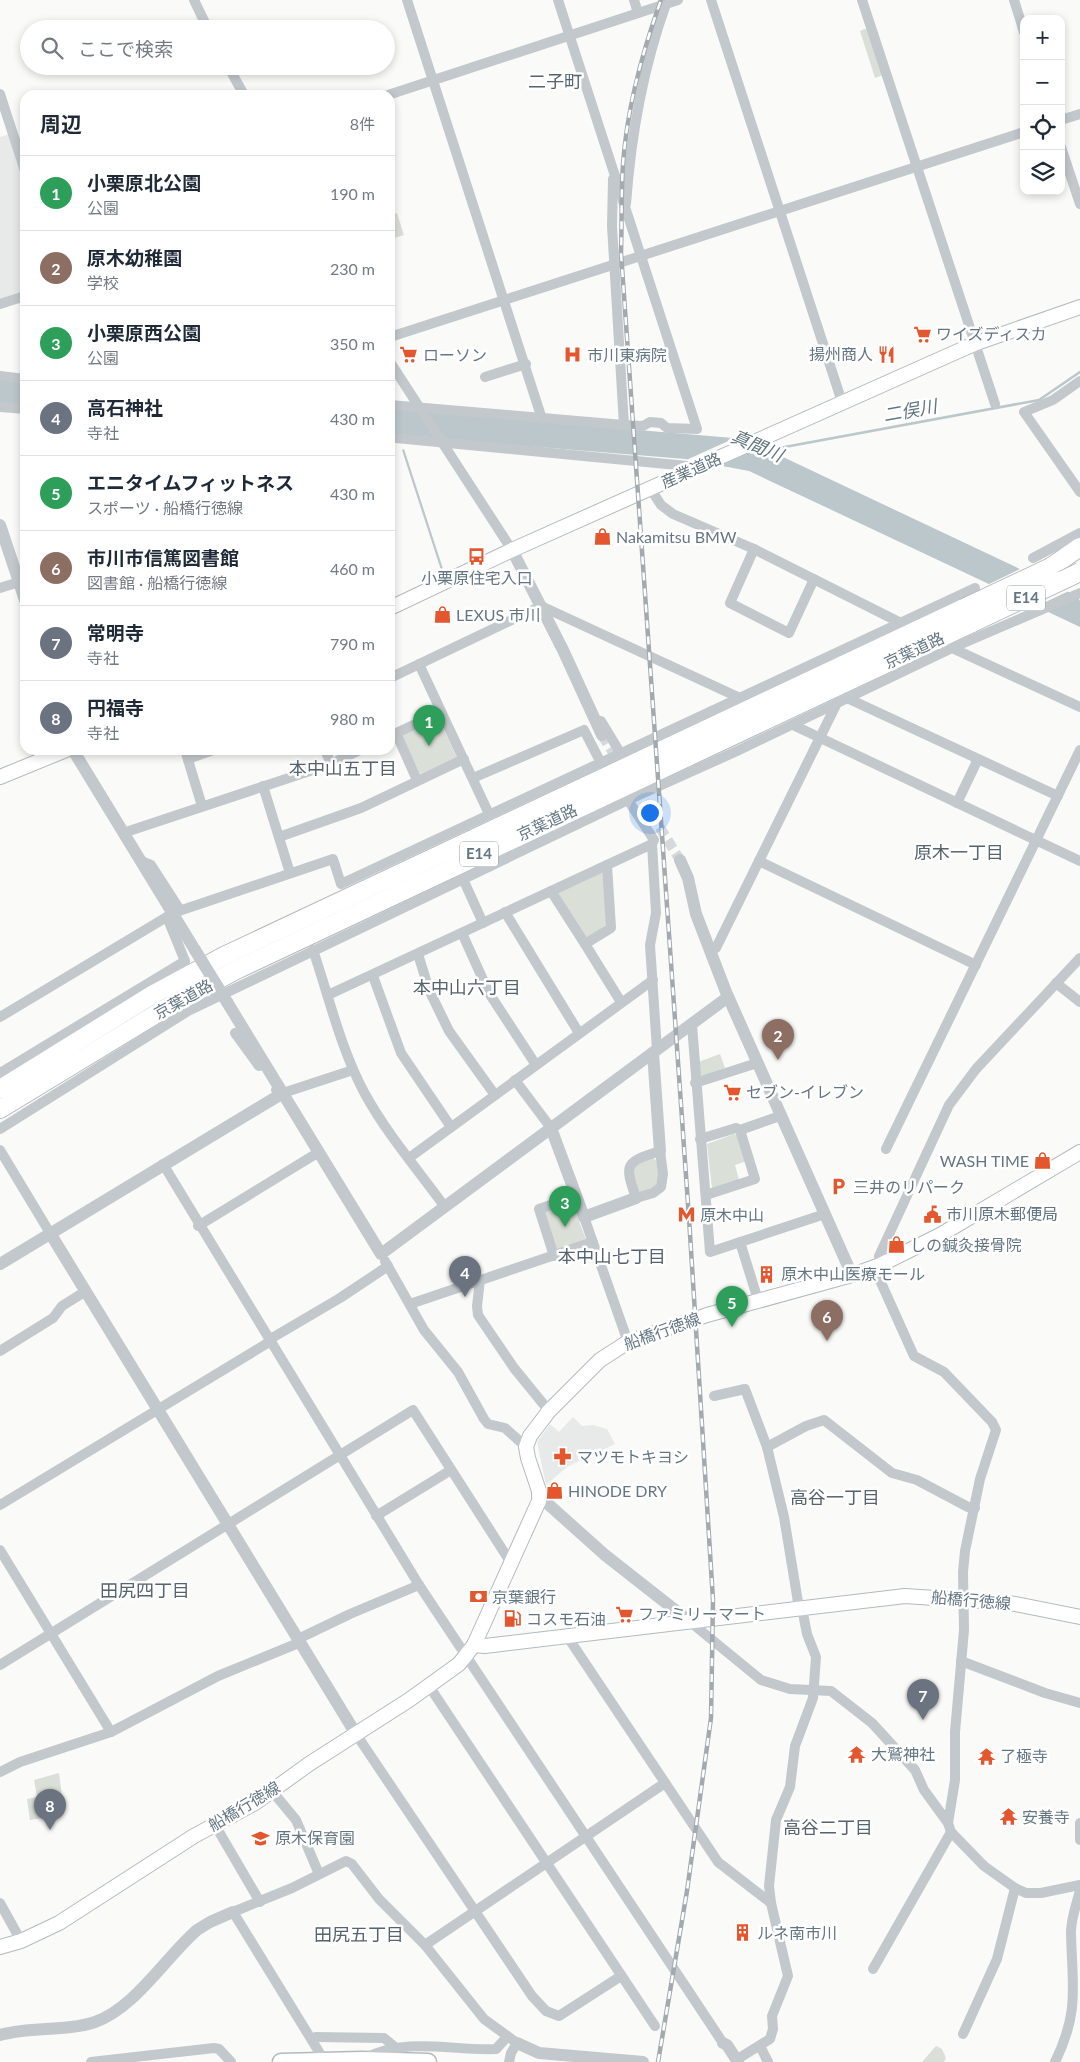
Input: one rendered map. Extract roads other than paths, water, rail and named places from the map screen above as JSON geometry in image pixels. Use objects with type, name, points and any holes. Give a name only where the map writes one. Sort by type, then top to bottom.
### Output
[{"type":"highway","points":[[1051,566],[1080,547]]},
{"type":"highway","name":"京葉道路","points":[[0,1109],[161,1011],[234,971],[968,615],[1051,566],[1080,553]]},
{"type":"highway","name":"京葉道路","points":[[0,1089],[152,996],[232,952],[968,615],[1080,572]]},
{"type":"highway","points":[[282,2062],[362,2060],[428,2062]]},
{"type":"main road","name":"産業道路","points":[[395,606],[512,550],[974,344],[1080,307]]},
{"type":"main road","points":[[0,777],[54,755]]},
{"type":"main road","name":"船橋行徳線","points":[[526,1446],[538,1425],[549,1411],[600,1360],[628,1342],[707,1315],[852,1275],[877,1266],[940,1234],[1080,1152]]},
{"type":"main road","points":[[526,1446],[539,1491],[539,1501]]},
{"type":"main road","name":"船橋行徳線","points":[[0,1948],[21,1941],[59,1923],[194,1836],[256,1803],[429,1686],[465,1657],[474,1645],[539,1501]]},
{"type":"main road","name":"船橋行徳線","points":[[474,1645],[485,1646],[905,1596],[964,1598],[1010,1603],[1080,1617]]},
{"type":"street","points":[[194,0],[204,20]]},
{"type":"street","points":[[407,0],[542,418]]},
{"type":"street","points":[[395,406],[624,426],[643,426],[650,422],[661,423],[667,428],[697,429],[558,0]]},
{"type":"street","points":[[634,0],[645,8]]},
{"type":"street","points":[[395,93],[645,8],[678,0]]},
{"type":"street","points":[[711,0],[842,402]]},
{"type":"street","points":[[862,0],[994,404]]},
{"type":"street","points":[[1014,0],[1020,19]]},
{"type":"street","points":[[626,210],[633,140],[643,80],[652,43],[666,4]]},
{"type":"street","points":[[233,75],[241,90]]},
{"type":"street","points":[[0,94],[20,156]]},
{"type":"street","points":[[1065,119],[1080,114]]},
{"type":"street","points":[[395,335],[1020,133]]},
{"type":"street","points":[[1062,150],[1080,204]]},
{"type":"street","points":[[614,171],[612,226],[624,426]]},
{"type":"street","points":[[0,304],[20,298]]},
{"type":"street","points":[[485,377],[526,364]]},
{"type":"street","points":[[395,370],[512,550],[567,658],[602,735]]},
{"type":"street","points":[[0,376],[20,378]]},
{"type":"street","points":[[1080,381],[1053,400],[1024,412],[1080,492]]},
{"type":"street","points":[[0,407],[20,409]]},
{"type":"street","points":[[396,438],[699,466]]},
{"type":"street","points":[[650,488],[661,505],[673,514],[754,549],[899,622]]},
{"type":"street","points":[[0,525],[20,585]]},
{"type":"street","points":[[1033,558],[1080,533]]},
{"type":"street","points":[[754,549],[730,603],[789,633],[814,579]]},
{"type":"street","points":[[0,588],[19,582]]},
{"type":"street","points":[[0,1017],[173,913],[333,859],[341,884],[975,588]]},
{"type":"street","points":[[0,1129],[188,1011],[628,800],[793,725],[952,648],[1080,593]]},
{"type":"street","points":[[395,676],[541,606]]},
{"type":"street","points":[[541,606],[740,698]]},
{"type":"street","points":[[952,648],[1080,707]]},
{"type":"street","points":[[567,658],[579,670],[602,724],[621,754]]},
{"type":"street","points":[[419,664],[489,814]]},
{"type":"street","points":[[847,698],[1058,796]]},
{"type":"street","points":[[710,950],[716,948],[837,703]]},
{"type":"street","points":[[395,733],[441,712]]},
{"type":"street","points":[[793,725],[1080,861]]},
{"type":"street","points":[[473,778],[584,730],[601,763]]},
{"type":"street","points":[[395,738],[417,780]]},
{"type":"street","points":[[886,1149],[1080,750]]},
{"type":"street","points":[[76,755],[381,1254],[424,1330],[458,1372],[488,1424],[505,1428],[526,1446]]},
{"type":"street","points":[[186,755],[202,806]]},
{"type":"street","points":[[328,755],[331,764]]},
{"type":"street","points":[[123,833],[331,764],[350,755]]},
{"type":"street","points":[[279,837],[361,808],[464,759]]},
{"type":"street","points":[[957,803],[978,759]]},
{"type":"street","points":[[263,786],[290,873]]},
{"type":"street","points":[[584,1216],[653,1193],[661,1187],[663,1174],[660,1151],[650,945],[656,913],[652,844],[654,840],[628,800]]},
{"type":"street","points":[[328,995],[373,976],[652,844]]},
{"type":"street","points":[[680,860],[688,878],[696,914],[728,998],[852,1275]]},
{"type":"street","points":[[0,1073],[185,961],[173,913],[151,865],[141,861]]},
{"type":"street","points":[[759,861],[976,965]]},
{"type":"street","points":[[585,944],[611,928],[607,865]]},
{"type":"street","points":[[463,879],[483,923]]},
{"type":"street","points":[[551,891],[622,1002]]},
{"type":"street","points":[[506,912],[579,1034]]},
{"type":"street","points":[[462,933],[489,993],[536,1064]]},
{"type":"street","points":[[313,950],[353,1070],[381,1120],[445,1207]]},
{"type":"street","points":[[418,954],[429,990],[449,1031],[495,1095]]},
{"type":"street","points":[[873,1969],[950,1828],[961,1661],[965,1551],[980,1480],[996,1430],[992,1422],[944,1372],[914,1356],[877,1266],[879,1256],[949,1105],[976,1069],[1080,958]]},
{"type":"street","points":[[373,976],[401,1053],[451,1127]]},
{"type":"street","points":[[409,1158],[652,980]]},
{"type":"street","points":[[1056,983],[1080,1002]]},
{"type":"street","points":[[381,1254],[728,998]]},
{"type":"street","points":[[692,1025],[703,1188],[706,1195],[710,1252],[825,1214]]},
{"type":"street","points":[[235,1033],[274,1089],[283,1093]]},
{"type":"street","points":[[695,1083],[757,1063]]},
{"type":"street","points":[[0,1264],[283,1093],[353,1070]]},
{"type":"street","points":[[515,1080],[551,1128],[628,1342]]},
{"type":"street","points":[[700,1139],[736,1128],[740,1130],[780,1116]]},
{"type":"street","points":[[706,1195],[755,1179],[740,1130]]},
{"type":"street","points":[[0,1150],[301,1640],[356,1734],[532,1996],[554,2016],[559,2016],[621,1976]]},
{"type":"street","points":[[636,1198],[627,1173],[630,1164],[637,1159],[660,1151]]},
{"type":"street","points":[[198,1226],[319,1152]]},
{"type":"street","points":[[163,1164],[198,1226],[419,1585],[465,1657],[736,2061],[770,2039],[772,2034],[772,2016],[788,1976],[771,1903],[769,1886],[776,1820],[790,1787],[795,1746],[800,1730],[811,1708],[816,1657],[807,1634],[784,1517],[767,1447],[745,1389],[714,1396]]},
{"type":"street","points":[[554,1256],[539,1209],[577,1196]]},
{"type":"street","points":[[410,1304],[593,1242]]},
{"type":"street","points":[[740,1242],[758,1300]]},
{"type":"street","points":[[0,1505],[388,1266]]},
{"type":"street","points":[[480,1280],[477,1306],[478,1315],[514,1368],[549,1411]]},
{"type":"street","points":[[0,1351],[53,1318],[62,1306],[86,1291]]},
{"type":"street","points":[[0,1665],[341,1456],[412,1410],[510,1563]]},
{"type":"street","points":[[767,1447],[806,1426],[824,1420],[892,1472],[917,1480],[968,1507],[975,1508]]},
{"type":"street","points":[[376,1516],[451,1470]]},
{"type":"street","points":[[539,1501],[548,1504],[605,1554],[761,1680],[790,1689],[831,1691],[878,1729],[916,1770],[924,1790],[950,1828],[984,1866],[1015,1888],[1026,1893],[1041,1893],[1080,1885]]},
{"type":"street","points":[[0,1550],[111,1732]]},
{"type":"street","points":[[0,1772],[20,1762],[111,1732],[218,1676],[301,1640],[350,1614],[419,1585]]},
{"type":"street","points":[[567,1636],[718,1862],[771,1903]]},
{"type":"street","points":[[961,1661],[1045,1693],[1080,1703]]},
{"type":"street","points":[[429,1686],[656,2026]]},
{"type":"street","points":[[425,1945],[665,1783]]},
{"type":"street","points":[[272,1791],[296,1820],[319,1874]]},
{"type":"street","points":[[1080,1823],[1080,1840]]},
{"type":"street","points":[[215,1825],[260,1902]]},
{"type":"street","points":[[0,2036],[33,2028],[88,2024],[104,2018],[127,2002],[197,1930],[210,1922],[260,1902],[342,1862],[349,1861],[379,1900],[425,1945],[484,2019],[512,2040],[539,2053],[618,2062],[643,2062]]},
{"type":"street","points":[[963,2034],[997,1959],[1015,1888]]},
{"type":"street","points":[[1055,2062],[1066,2043],[1078,2010],[1071,1930],[1080,1890]]},
{"type":"street","points":[[0,1903],[21,1941]]},
{"type":"street","points":[[233,1912],[324,2061]]},
{"type":"street","points":[[316,2037],[384,2038],[395,2047]]},
{"type":"street","points":[[362,2060],[395,2047],[444,2046],[496,2049],[512,2040]]},
{"type":"street","points":[[509,2062],[512,2040]]},
{"type":"street","points":[[760,2046],[768,2062]]},
{"type":"street","points":[[91,2062],[214,2048],[219,2049],[231,2062]]},
{"type":"water","points":[[0,380],[20,382],[20,407],[0,405]]},
{"type":"water","name":"真間川","points":[[395,409],[733,438],[764,448],[1077,596],[1080,601],[1080,627],[749,471],[685,459],[395,435]]},
{"type":"water","points":[[404,449],[443,569],[441,570],[402,450]]},
{"type":"waterway","name":"二俣川","points":[[763,451],[1039,400],[1080,372]]},
{"type":"tunnel","points":[[602,735],[625,772]]},
{"type":"tunnel","points":[[636,789],[680,860]]},
{"type":"railway","points":[[658,2062],[687,1891],[711,1718],[713,1600],[689,1218],[621,253],[622,175],[628,122],[642,60],[661,0]]},
{"type":"place","name":"ワイズディスカ","points":[[922,334]]},
{"type":"place","name":"揚州商人","points":[[887,354]]},
{"type":"place","name":"ローソン","points":[[409,355]]},
{"type":"place","name":"市川東病院","points":[[573,355]]},
{"type":"place","name":"Nakamitsu BMW","points":[[602,537]]},
{"type":"place","name":"小栗原住宅入口","points":[[477,557]]},
{"type":"place","name":"LEXUS 市川","points":[[442,615]]},
{"type":"place","name":"小栗原北公園","points":[[429,746]]},
{"type":"place","name":"原木幼稚園","points":[[778,1060]]},
{"type":"place","name":"セブン-イレブン","points":[[732,1092]]},
{"type":"place","name":"WASH TIME","points":[[1043,1161]]},
{"type":"place","name":"三井のリパーク","points":[[839,1187]]},
{"type":"place","name":"市川原木郵便局","points":[[932,1214]]},
{"type":"place","name":"原木中山","points":[[686,1215]]},
{"type":"place","name":"小栗原西公園","points":[[565,1227]]},
{"type":"place","name":"しの鍼灸接骨院","points":[[896,1245]]},
{"type":"place","name":"原木中山医療モール","points":[[767,1274]]},
{"type":"place","name":"高石神社","points":[[465,1297]]},
{"type":"place","name":"エニタイムフィットネス","points":[[732,1327]]},
{"type":"place","name":"市川市信篤図書館","points":[[827,1341]]},
{"type":"place","name":"マツモトキヨシ","points":[[563,1457]]},
{"type":"place","name":"HINODE DRY","points":[[554,1491]]},
{"type":"place","name":"京葉銀行","points":[[478,1597]]},
{"type":"place","name":"ファミリーマート","points":[[624,1614]]},
{"type":"place","name":"コスモ石油","points":[[512,1619]]},
{"type":"place","name":"常明寺","points":[[923,1720]]},
{"type":"place","name":"大鷲神社","points":[[857,1754]]},
{"type":"place","name":"了極寺","points":[[986,1756]]},
{"type":"place","name":"安養寺","points":[[1008,1817]]},
{"type":"place","name":"円福寺","points":[[50,1830]]},
{"type":"place","name":"原木保育園","points":[[261,1838]]},
{"type":"place","name":"ルネ南市川","points":[[743,1933]]},
{"type":"district","name":"二子町","points":[[555,82]]},
{"type":"district","name":"本中山五丁目","points":[[343,769]]},
{"type":"district","name":"原木一丁目","points":[[959,853]]},
{"type":"district","name":"本中山六丁目","points":[[467,988]]},
{"type":"district","name":"本中山七丁目","points":[[612,1257]]},
{"type":"district","name":"高谷一丁目","points":[[835,1498]]},
{"type":"district","name":"田尻四丁目","points":[[145,1591]]},
{"type":"district","name":"高谷二丁目","points":[[828,1828]]},
{"type":"district","name":"田尻五丁目","points":[[359,1935]]}]
